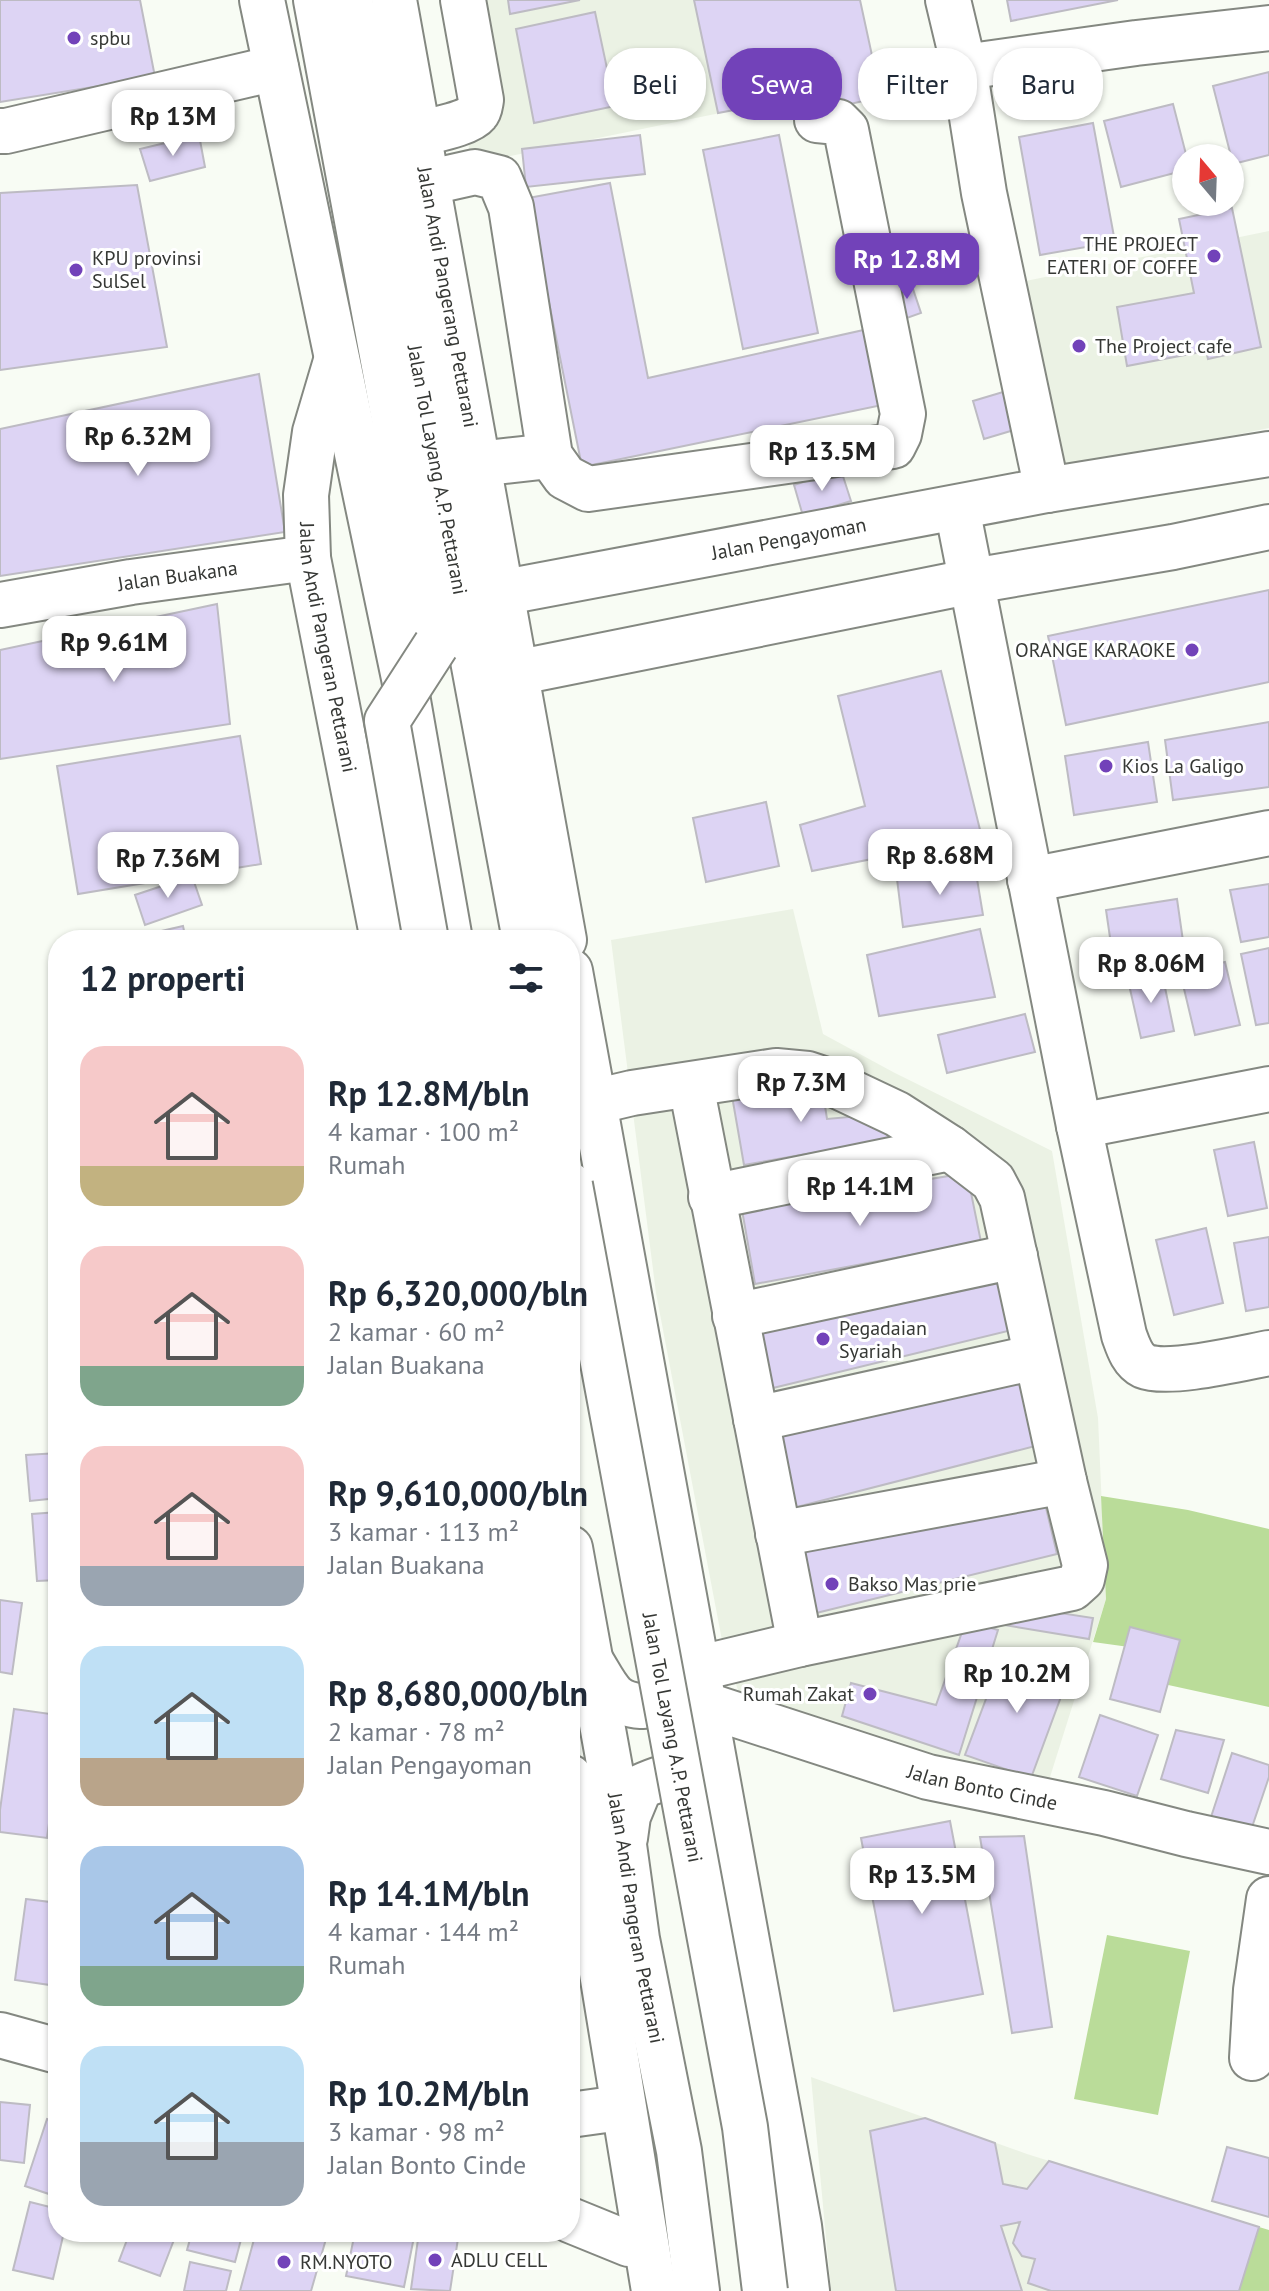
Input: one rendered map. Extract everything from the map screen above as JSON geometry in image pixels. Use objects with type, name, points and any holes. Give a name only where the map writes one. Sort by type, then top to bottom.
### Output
[{"type":"main road","name":"Jalan Andi Pangeran Pettarani","points":[[262,0],[404,678],[448,930]]},
{"type":"main road","name":"Jalan Tol Layang A.P. Pettarani","points":[[316,0],[436,645],[387,721],[424,930]]},
{"type":"main road","name":"Jalan Tol Layang A.P. Pettarani","points":[[350,0],[523,930]]},
{"type":"main road","name":"Jalan Andi Pangerang Pettarani","points":[[394,0],[562,930]]},
{"type":"main road","points":[[419,134],[467,120],[476,115],[480,107],[463,0]]},
{"type":"main road","points":[[948,0],[959,48]]},
{"type":"main road","points":[[977,65],[1269,28]]},
{"type":"main road","points":[[0,131],[276,68]]},
{"type":"main road","points":[[426,183],[475,172],[499,178],[506,190],[550,456],[565,477],[588,489],[893,446],[903,414],[846,130],[838,122],[817,120]]},
{"type":"main road","points":[[972,120],[984,193],[1047,490]]},
{"type":"main road","name":"Jalan Andi Pangeran Pettarani","points":[[338,356],[314,442],[306,495],[308,558],[381,930]]},
{"type":"main road","name":"Jalan Pengayoman","points":[[500,593],[1047,490],[1269,454]]},
{"type":"main road","points":[[477,464],[550,456]]},
{"type":"main road","points":[[957,508],[1079,1126],[1124,1335],[1131,1354],[1143,1366],[1167,1369],[1269,1353]]},
{"type":"main road","points":[[515,673],[973,581],[1173,547],[1269,527]]},
{"type":"main road","name":"Jalan Buakana","points":[[0,605],[131,582],[308,558]]},
{"type":"main road","points":[[1030,880],[1269,833]]},
{"type":"main road","points":[[580,1026],[799,2226],[807,2291]]},
{"type":"main road","points":[[591,1660],[614,1696],[628,1705],[648,1706],[668,1699],[682,1682],[697,1673],[800,1644],[1072,1588],[1082,1579],[1085,1565],[1002,1198],[993,1181],[950,1148],[897,1114],[808,1074],[776,1071],[632,1093],[594,1102]]},
{"type":"main road","points":[[691,1085],[800,1644]]},
{"type":"main road","points":[[1079,1126],[1269,1089]]},
{"type":"main road","points":[[711,1197],[950,1148]]},
{"type":"main road","name":"Jalan Tol Layang A.P. Pettarani","points":[[580,1239],[745,2127],[765,2291]]},
{"type":"main road","points":[[735,1316],[1015,1256]]},
{"type":"main road","points":[[756,1419],[1036,1357]]},
{"type":"main road","points":[[778,1534],[1064,1481]]},
{"type":"main road","name":"Jalan Andi Pangeran Pettarani","points":[[580,1601],[624,1845],[637,1939],[679,2151],[697,2291]]},
{"type":"main road","name":"Jalan Bonto Cinde","points":[[697,1673],[928,1777],[1104,1813],[1269,1852]]},
{"type":"main road","points":[[624,1845],[628,1816],[640,1787],[668,1776],[689,1780],[723,1814]]},
{"type":"main road","points":[[580,1838],[654,2291]]},
{"type":"main road","points":[[1252,2058],[1256,1990],[1269,1899]]},
{"type":"main road","points":[[580,2023],[588,2113],[629,2244],[635,2291]]},
{"type":"main road","points":[[0,2035],[48,2048]]},
{"type":"main road","points":[[580,2224],[629,2244]]},
{"type":"shaded area","points":[[442,0],[847,0],[858,85],[842,88],[842,48],[722,48],[722,113],[706,116],[706,48],[604,48],[604,120],[686,120],[472,164]]},
{"type":"shaded area","points":[[1269,231],[1269,428],[1049,473],[1011,284]]},
{"type":"shaded area","points":[[793,909],[823,1034],[1052,1151],[1098,1418],[1106,1599],[1045,1793],[742,1701],[724,1651],[656,1293],[611,940]]},
{"type":"shaded area","points":[[811,2077],[1027,2154],[1259,2227],[1239,2291],[831,2291]]},
{"type":"green space","points":[[1101,1496],[1188,1510],[1269,1529],[1269,1707],[1150,1681],[1158,1651],[1093,1642],[1106,1599]]},
{"type":"green space","points":[[1107,1935],[1190,1951],[1158,2115],[1074,2099]]},
{"type":"green space","points":[[1259,2227],[1269,2230],[1269,2291],[1239,2291]]},
{"type":"building","name":"spbu","points":[[0,0],[140,0],[155,77],[0,102]]},
{"type":"building","points":[[508,0],[580,0],[510,14]]},
{"type":"building","points":[[694,0],[860,0],[870,48],[858,48],[858,102],[842,106],[842,48],[722,48],[722,112],[718,113]]},
{"type":"building","points":[[1007,0],[1118,0],[1011,21]]},
{"type":"building","points":[[595,12],[604,54],[604,108],[534,123],[516,29]]},
{"type":"building","points":[[1269,72],[1269,155],[1244,161],[1244,144],[1228,144],[1213,86]]},
{"type":"building","points":[[1173,104],[1183,144],[1172,144],[1172,174],[1121,187],[1104,121]]},
{"type":"building","points":[[1093,123],[1115,242],[1040,255],[1019,137]]},
{"type":"building","points":[[199,135],[205,167],[150,181],[140,149]]},
{"type":"building","points":[[640,135],[645,174],[526,187],[522,149]]},
{"type":"building","points":[[779,135],[818,333],[743,349],[703,150]]},
{"type":"building","points":[[610,183],[648,378],[877,327],[892,403],[582,467],[528,198]]},
{"type":"building","name":"KPU provinsi SulSel","points":[[137,185],[167,347],[0,370],[0,193]]},
{"type":"building","name":"THE PROJECT EATERI OF COFFE","points":[[1234,216],[1261,347],[1208,359],[1206,351],[1127,366],[1117,307],[1194,293],[1179,219]]},
{"type":"building","points":[[911,283],[921,313],[904,319],[893,289]]},
{"type":"building","points":[[259,374],[285,532],[0,576],[0,429]]},
{"type":"building","points":[[1003,392],[1014,430],[984,439],[973,401]]},
{"type":"building","points":[[841,470],[851,501],[803,516],[794,485]]},
{"type":"building","points":[[1269,590],[1269,682],[1066,725],[1048,636]]},
{"type":"building","points":[[217,604],[230,724],[0,759],[0,650]]},
{"type":"building","points":[[941,671],[983,842],[879,867],[877,858],[812,871],[800,825],[865,806],[838,696]]},
{"type":"building","points":[[1269,722],[1269,787],[1173,800],[1165,740]]},
{"type":"building","points":[[240,736],[261,864],[78,894],[57,766]]},
{"type":"building","points":[[1148,742],[1157,802],[1074,815],[1065,756]]},
{"type":"building","points":[[766,802],[779,866],[706,882],[693,818]]},
{"type":"building","points":[[975,867],[983,915],[903,927],[897,879]]},
{"type":"building","points":[[192,876],[202,905],[145,925],[135,895]]},
{"type":"building","points":[[1269,884],[1269,937],[1241,942],[1230,890]]},
{"type":"building","points":[[1177,899],[1184,948],[1113,958],[1106,910]]},
{"type":"building","points":[[980,929],[995,997],[879,1016],[867,955]]},
{"type":"building","points":[[1269,948],[1269,1023],[1256,1025],[1241,954]]},
{"type":"building","points":[[1225,962],[1240,1025],[1195,1035],[1180,972]]},
{"type":"building","points":[[1162,973],[1174,1031],[1141,1038],[1128,980]]},
{"type":"building","points":[[1025,1014],[1035,1052],[947,1073],[938,1035]]},
{"type":"building","points":[[821,1080],[827,1119],[894,1113],[904,1137],[744,1165],[732,1096]]},
{"type":"building","points":[[1254,1142],[1267,1208],[1228,1216],[1214,1150]]},
{"type":"building","points":[[967,1173],[981,1242],[755,1284],[742,1210]]},
{"type":"building","points":[[1206,1228],[1223,1303],[1174,1315],[1156,1240]]},
{"type":"building","points":[[1269,1237],[1269,1307],[1246,1311],[1234,1243]]},
{"type":"building","points":[[1009,1265],[1024,1327],[773,1388],[758,1326]]},
{"type":"building","points":[[1024,1369],[1043,1444],[789,1509],[770,1435]]},
{"type":"building","points":[[48,1454],[48,1499],[30,1501],[26,1455]]},
{"type":"building","points":[[1042,1491],[1057,1554],[804,1616],[789,1553]]},
{"type":"building","points":[[48,1513],[48,1580],[37,1581],[32,1514]]},
{"type":"building","points":[[0,1600],[22,1603],[12,1674],[0,1672]]},
{"type":"building","points":[[1008,1605],[1093,1618],[1089,1639],[1004,1625]]},
{"type":"building","name":"Rumah Zakat","points":[[966,1621],[998,1630],[959,1755],[842,1716],[851,1683],[936,1705]]},
{"type":"building","points":[[1130,1627],[1180,1640],[1160,1712],[1110,1699]]},
{"type":"building","points":[[1004,1651],[1069,1675],[1031,1778],[965,1755]]},
{"type":"building","points":[[14,1709],[48,1714],[47,1838],[0,1832],[0,1810]]},
{"type":"building","points":[[1100,1715],[1158,1735],[1137,1796],[1079,1777]]},
{"type":"building","points":[[1176,1730],[1224,1740],[1208,1793],[1161,1779]]},
{"type":"building","points":[[1232,1753],[1269,1765],[1269,1777],[1250,1833],[1210,1820]]},
{"type":"building","points":[[950,1821],[983,1994],[894,2011],[861,1838]]},
{"type":"building","points":[[1024,1836],[1052,2027],[1012,2033],[980,1837]]},
{"type":"building","points":[[26,1899],[48,1902],[48,1985],[15,1980]]},
{"type":"building","points":[[0,2102],[30,2105],[24,2163],[0,2160]]},
{"type":"building","points":[[925,2118],[995,2143],[1003,2184],[1027,2189],[1049,2161],[1259,2227],[1239,2291],[1051,2291],[1028,2283],[1035,2259],[1022,2256],[1013,2243],[1020,2222],[1001,2226],[1022,2291],[896,2291],[870,2131]]},
{"type":"building","points":[[47,2119],[48,2194],[25,2186]]},
{"type":"building","points":[[1227,2147],[1269,2158],[1269,2217],[1212,2201]]},
{"type":"building","points":[[30,2202],[48,2206],[48,2242],[62,2242],[53,2279],[13,2270]]},
{"type":"building","points":[[126,2242],[173,2242],[160,2276],[119,2261]]},
{"type":"building","points":[[189,2242],[240,2242],[235,2262],[187,2250]]},
{"type":"building","name":"RM.NYOTO","points":[[253,2242],[325,2242],[311,2291],[240,2291]]},
{"type":"building","points":[[353,2242],[413,2242],[404,2287],[346,2276]]},
{"type":"building","name":"ADLU CELL","points":[[418,2242],[457,2242],[450,2291],[411,2289]]},
{"type":"building","points":[[190,2262],[231,2271],[226,2291],[184,2291]]},
{"type":"place","name":"spbu","points":[[74,38]]},
{"type":"place","name":"THE PROJECT EATERI OF COFFE","points":[[1214,256]]},
{"type":"place","name":"KPU provinsi SulSel","points":[[76,270]]},
{"type":"place","name":"The Project cafe","points":[[1079,346]]},
{"type":"place","name":"ORANGE KARAOKE","points":[[1192,650]]},
{"type":"place","name":"Kios La Galigo","points":[[1106,766]]},
{"type":"place","name":"Pegadaian Syariah","points":[[823,1339]]},
{"type":"place","name":"Bakso Mas prie","points":[[832,1584]]},
{"type":"place","name":"Rumah Zakat","points":[[870,1694]]},
{"type":"place","name":"ADLU CELL","points":[[435,2260]]},
{"type":"place","name":"RM.NYOTO","points":[[284,2262]]}]
